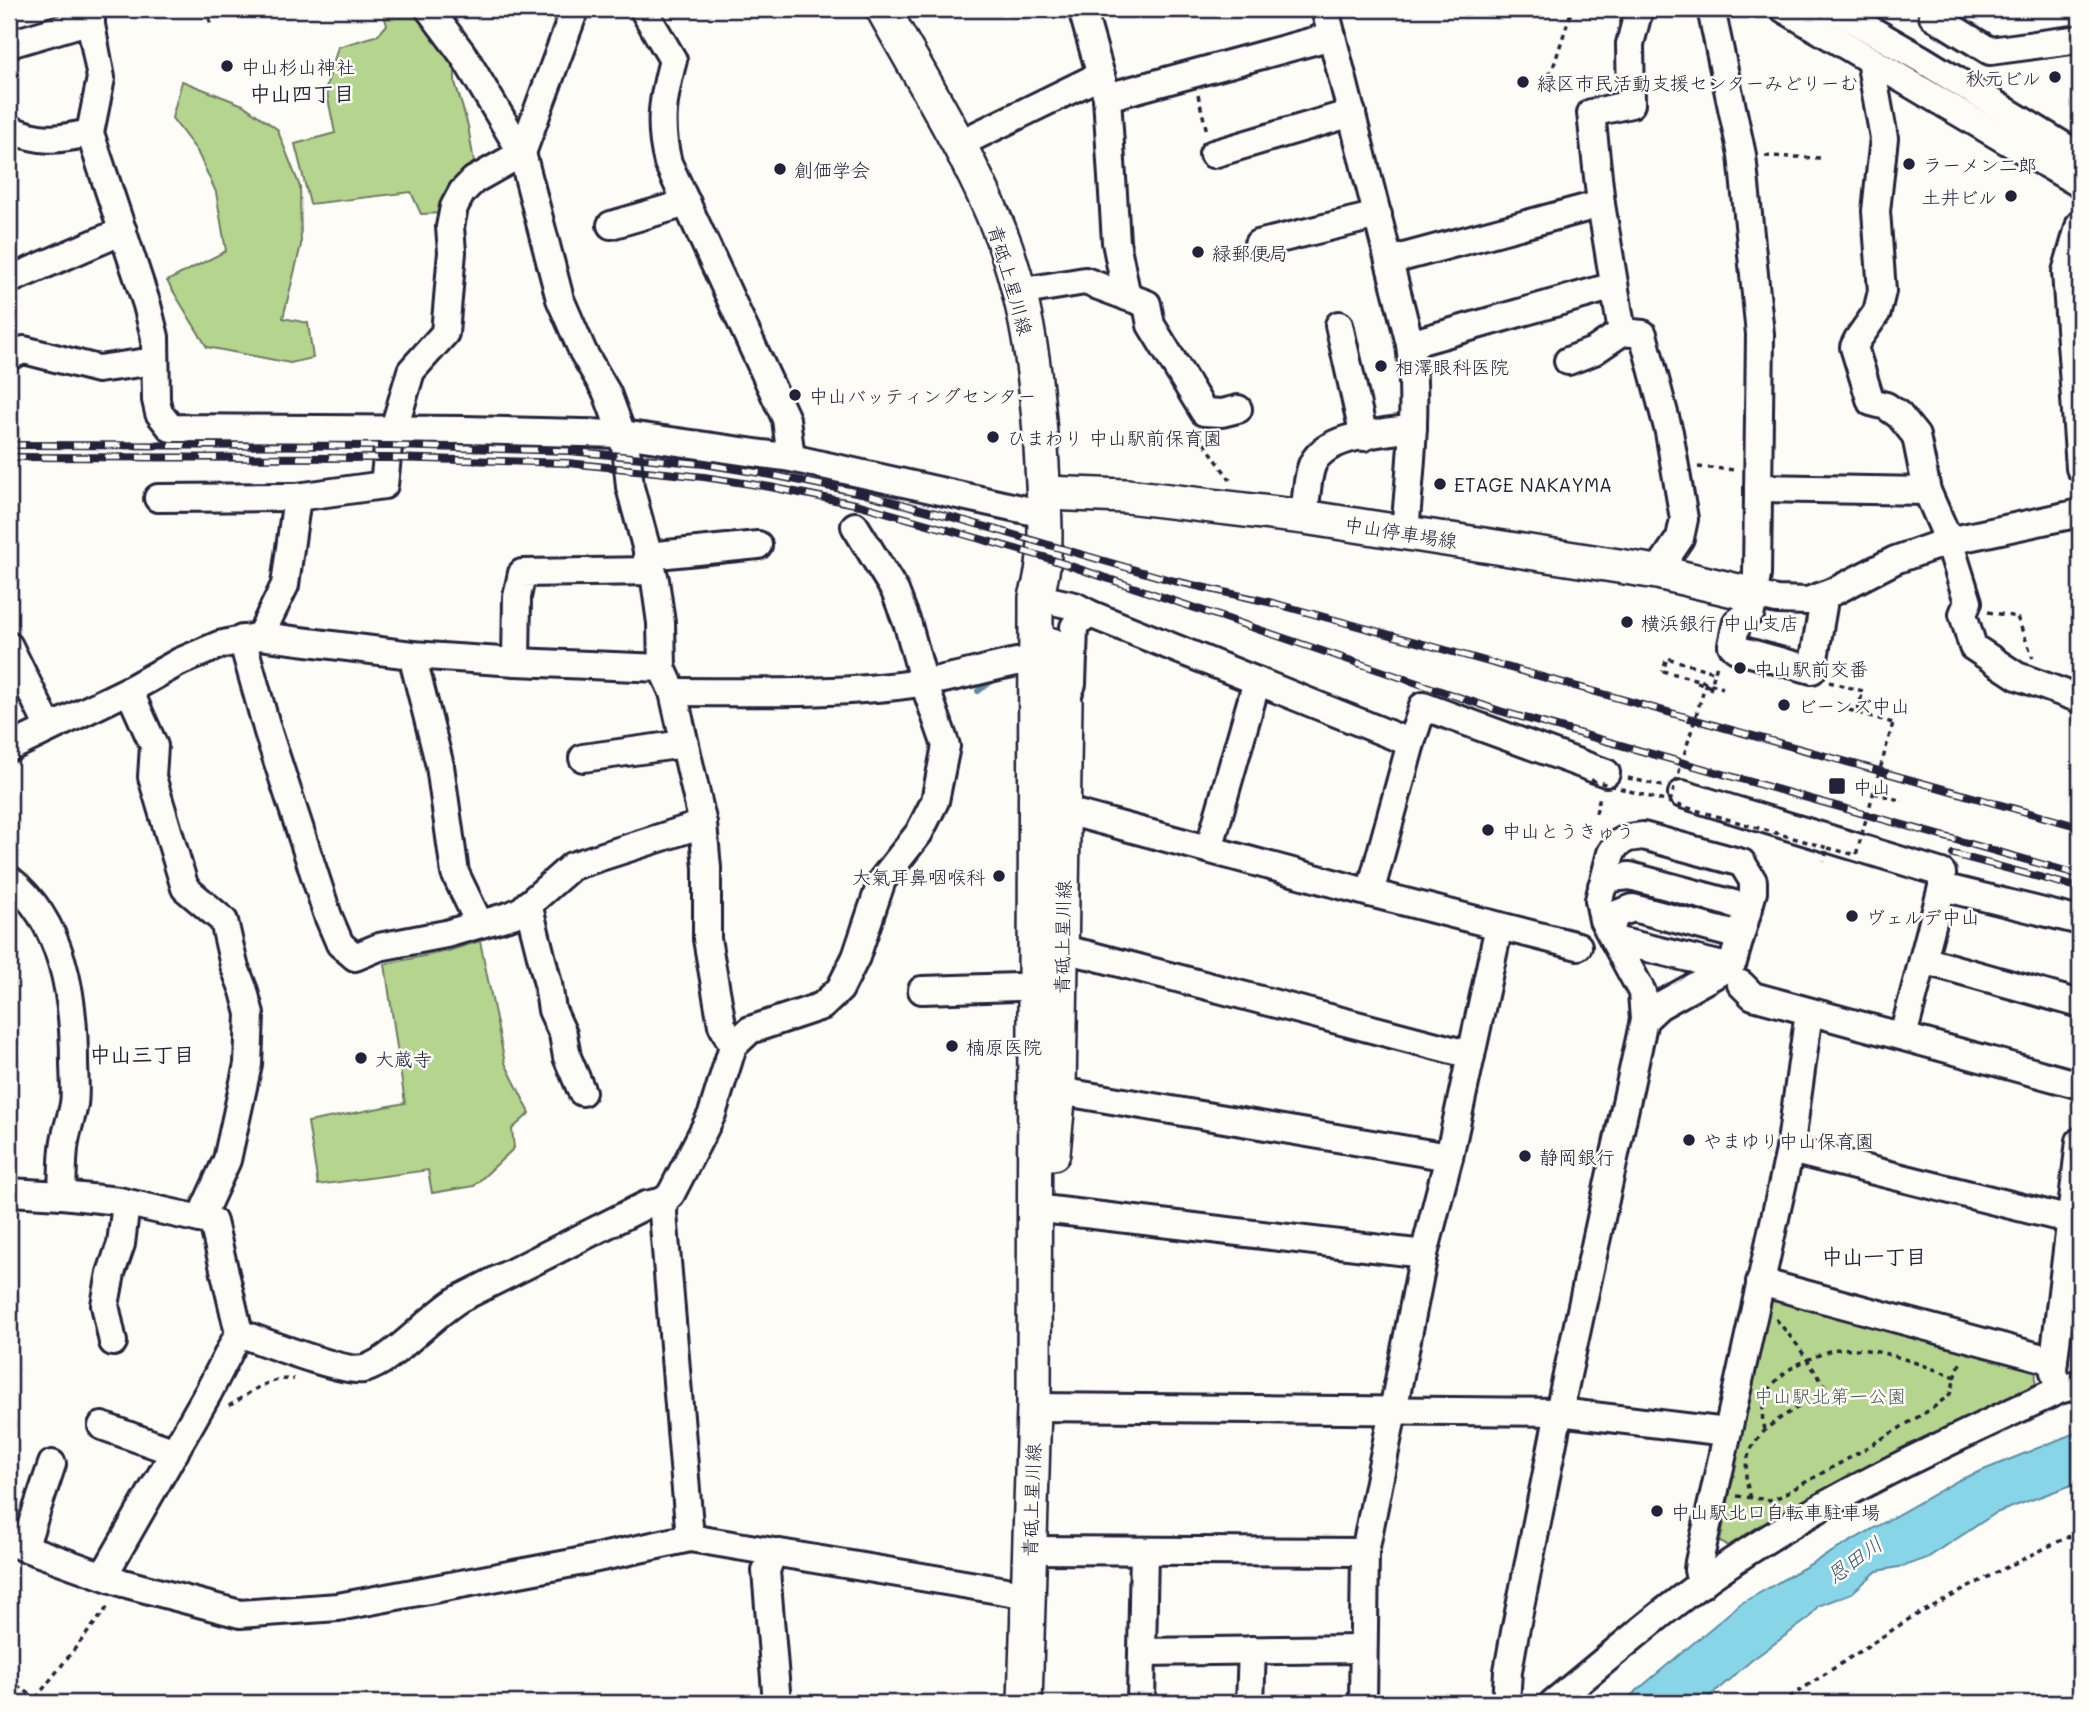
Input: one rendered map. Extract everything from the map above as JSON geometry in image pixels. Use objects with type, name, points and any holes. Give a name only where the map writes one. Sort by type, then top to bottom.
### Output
[{"type":"main road","name":"青砥上星川線","points":[[883,9],[989,205],[1018,292],[1037,396],[1055,417],[1053,500],[1045,589],[1036,597],[1022,662],[1035,776],[1035,912],[1048,972],[1059,1091],[1041,1209],[1034,1298],[1034,1407],[1025,1703]]},
{"type":"main road","name":"中山停車場線","points":[[1053,500],[1127,496],[1405,532],[1657,572],[1753,604]]},
{"type":"main road","name":"青砥上星川線","points":[[1022,662],[1057,684],[1065,702],[1063,810],[1048,972],[1034,1068],[1034,1119],[1041,1209]]},
{"type":"street","points":[[429,9],[464,56],[522,153],[560,299],[583,352],[607,393],[622,434],[630,487],[650,563],[661,623],[662,668],[673,692],[703,824],[707,868],[707,939],[722,1025],[733,1046]]},
{"type":"street","points":[[158,498],[297,497],[384,485],[389,438],[411,371],[445,333],[452,252],[450,227],[454,207],[462,192],[474,180],[522,153],[575,9]]},
{"type":"street","points":[[643,9],[673,60],[662,100],[661,138],[668,163],[786,419],[791,458]]},
{"type":"street","points":[[1082,9],[1104,86],[1116,242],[1127,297]]},
{"type":"street","points":[[1325,9],[1410,344],[1414,372],[1413,428],[1405,532]]},
{"type":"street","points":[[1622,332],[1601,204],[1591,113],[1631,104],[1630,44],[1639,9]]},
{"type":"street","points":[[1711,9],[1742,155],[1760,334],[1759,481],[1753,604],[1737,622],[1732,645],[1735,649],[1812,670],[1821,608]]},
{"type":"street","points":[[1784,9],[2080,184]]},
{"type":"street","points":[[1834,9],[2080,156]]},
{"type":"street","points":[[1882,9],[1884,38]]},
{"type":"street","points":[[1932,9],[1933,16],[1990,51],[2080,39]]},
{"type":"street","points":[[13,43],[89,15],[101,78],[90,133],[147,305],[155,337],[156,400],[159,412],[171,428],[622,434],[1053,500]]},
{"type":"street","points":[[957,145],[1104,86],[1192,75],[1332,36]]},
{"type":"street","points":[[1870,60],[1885,149],[1876,211],[1882,291],[1877,312],[1854,347],[1871,401],[1899,415],[1916,436],[1927,491],[1949,541],[1968,602],[1963,614],[1973,647],[2017,676],[2080,699]]},
{"type":"street","points":[[1213,154],[1352,113]]},
{"type":"street","points":[[9,129],[33,139],[54,141],[90,133]]},
{"type":"street","points":[[611,225],[687,203]]},
{"type":"street","points":[[1390,261],[1601,204]]},
{"type":"street","points":[[1258,244],[1378,215]]},
{"type":"street","points":[[2080,224],[2066,272],[2080,468]]},
{"type":"street","points":[[9,281],[123,231]]},
{"type":"street","points":[[1018,292],[1085,281],[1147,304],[1150,325],[1204,412],[1222,413],[1238,409]]},
{"type":"street","points":[[1410,344],[1614,286]]},
{"type":"street","points":[[1339,325],[1364,437]]},
{"type":"street","points":[[1568,361],[1594,351],[1622,332],[1643,334],[1669,432],[1684,519],[1680,538],[1657,572]]},
{"type":"street","points":[[9,356],[24,350],[98,369],[155,361]]},
{"type":"street","points":[[1304,517],[1312,465],[1328,448],[1345,440],[1413,428]]},
{"type":"street","points":[[1759,481],[1927,491]]},
{"type":"street","points":[[297,497],[285,585],[251,637],[298,827],[340,944],[355,957],[379,947],[446,934],[512,915],[572,866],[703,824]]},
{"type":"street","points":[[1753,604],[1796,601],[1821,608],[1895,560],[1949,541],[2080,513]]},
{"type":"street","points":[[239,1333],[310,1357],[352,1369],[363,1369],[380,1362],[398,1349],[442,1310],[459,1299],[646,1205],[664,1201],[671,1194],[712,1114],[733,1046],[750,1030],[822,1006],[840,989],[856,957],[882,880],[919,833],[935,801],[946,746],[895,591],[855,526]]},
{"type":"street","points":[[516,662],[517,597],[522,573],[650,563],[758,545]]},
{"type":"street","points":[[1045,589],[1090,614],[1410,743]]},
{"type":"street","points":[[1065,702],[1072,684],[1074,628],[1078,621],[1090,614]]},
{"type":"street","points":[[9,748],[179,662],[219,645],[251,637],[412,655],[662,668]]},
{"type":"street","points":[[9,646],[49,728]]},
{"type":"street","points":[[412,655],[440,766],[455,873],[479,923]]},
{"type":"street","points":[[673,692],[898,686],[1022,662]]},
{"type":"street","points":[[1209,849],[1257,681]]},
{"type":"street","points":[[128,690],[153,746],[152,776],[185,888],[224,921],[234,965],[250,1014],[248,1064],[227,1160],[200,1219]]},
{"type":"street","points":[[1370,894],[1410,743],[1423,706],[1599,777]]},
{"type":"street","points":[[583,758],[684,744]]},
{"type":"street","points":[[1035,776],[1063,810],[1370,894],[1578,946]]},
{"type":"street","points":[[1675,795],[1942,873],[1942,887],[1903,1036]]},
{"type":"street","points":[[1035,827],[1063,810]]},
{"type":"street","points":[[1506,1703],[1515,1632],[1559,1412],[1644,1020],[1642,992],[1603,920],[1599,900],[1611,853],[1617,844],[1628,838],[1643,836],[1742,863],[1753,881],[1754,892],[1733,962],[1734,976]]},
{"type":"street","points":[[1602,886],[1611,878],[1630,876],[1749,908]]},
{"type":"street","points":[[9,880],[25,892],[40,912],[52,934],[66,973],[74,1035],[74,1103],[65,1141],[62,1195]]},
{"type":"street","points":[[1942,887],[2080,921]]},
{"type":"street","points":[[527,904],[552,1010],[582,1092]]},
{"type":"street","points":[[1614,940],[1611,931],[1614,915],[1633,908],[1740,936]]},
{"type":"street","points":[[1363,1703],[1365,1552],[1424,1254],[1471,1055],[1506,928]]},
{"type":"street","points":[[1614,940],[1734,976],[1753,996],[2080,1085]]},
{"type":"street","points":[[922,990],[1048,972],[1102,958],[1471,1055]]},
{"type":"street","points":[[1923,960],[2080,1004]]},
{"type":"street","points":[[1644,1020],[1659,1006],[1734,976]]},
{"type":"street","points":[[1702,1584],[1699,1562],[1790,1150],[1810,1012]]},
{"type":"street","points":[[1034,1068],[1059,1091],[1449,1157]]},
{"type":"street","points":[[1034,1119],[1059,1091]]},
{"type":"street","points":[[1553,1703],[1746,1552],[1821,1507],[1895,1468],[2070,1387],[2053,1368],[2076,1220],[2080,1141]]},
{"type":"street","points":[[1790,1150],[2076,1220]]},
{"type":"street","points":[[9,1192],[126,1203],[213,1222],[239,1333],[104,1575]]},
{"type":"street","points":[[664,1201],[690,1538]]},
{"type":"street","points":[[113,1342],[105,1305],[111,1273],[121,1244],[126,1203]]},
{"type":"street","points":[[1041,1209],[1424,1254]]},
{"type":"street","points":[[1758,1289],[1970,1338],[2054,1361]]},
{"type":"street","points":[[1034,1407],[1559,1412],[1727,1432]]},
{"type":"street","points":[[102,1426],[175,1452]]},
{"type":"street","points":[[52,1464],[16,1545],[161,1595],[240,1614],[338,1606],[578,1562],[690,1538],[1029,1595]]},
{"type":"street","points":[[1030,1550],[1365,1552]]},
{"type":"street","points":[[773,1552],[766,1571],[777,1703]]},
{"type":"street","points":[[1141,1703],[1144,1552]]},
{"type":"street","points":[[1143,1652],[1362,1649]]},
{"type":"street","points":[[1251,1703],[1252,1650]]},
{"type":"path","points":[[206,9],[212,27]]},
{"type":"path","points":[[1548,74],[1552,71],[1573,9]]},
{"type":"path","points":[[1192,75],[1213,154]]},
{"type":"path","points":[[1742,155],[1820,158]]},
{"type":"path","points":[[1675,467],[1716,467],[1759,481]]},
{"type":"path","points":[[1966,608],[2017,617],[2043,687]]},
{"type":"path","points":[[1714,672],[1667,658],[1663,671],[1723,688]]},
{"type":"path","points":[[1697,682],[1711,689],[1717,662]]},
{"type":"path","points":[[1675,795],[1706,682]]},
{"type":"path","points":[[1857,713],[1863,691]]},
{"type":"path","points":[[1599,777],[1675,795],[1828,848],[1856,855],[1893,723],[1849,710]]},
{"type":"path","points":[[1599,777],[1675,795]]},
{"type":"path","points":[[1874,793],[1903,801]]},
{"type":"path","points":[[1824,861],[1828,848]]},
{"type":"path","points":[[1758,1289],[1826,1388]]},
{"type":"path","points":[[1714,1491],[1769,1500],[1853,1457],[1933,1408],[1950,1394],[1970,1338]]},
{"type":"path","points":[[1764,1430],[1764,1409],[1769,1389],[1784,1371],[1838,1348],[1870,1351],[1956,1377]]},
{"type":"path","points":[[1751,1498],[1746,1474],[1755,1439],[1781,1417],[1799,1407]]},
{"type":"path","points":[[1781,1703],[1909,1619],[2080,1531]]},
{"type":"path","points":[[36,1698],[110,1604]]},
{"type":"path","points":[[9,1680],[43,1703]]},
{"type":"green space","points":[[382,9],[415,9],[455,58],[455,82],[468,126],[474,162],[447,213],[421,214],[411,192],[310,204],[295,144],[335,133],[326,88],[338,47],[378,35],[387,25]]},
{"type":"green space","points":[[182,81],[243,105],[277,129],[300,187],[301,245],[283,318],[308,323],[313,358],[290,363],[207,347],[167,281],[226,251],[216,192],[197,151],[172,118]]},
{"type":"green space","points":[[480,941],[505,1063],[530,1113],[512,1129],[514,1148],[474,1186],[432,1193],[428,1170],[318,1185],[308,1122],[405,1103],[385,964],[448,951]]},
{"type":"green space","name":"中山駅北第一公園","points":[[1769,1296],[2036,1370],[2035,1389],[1878,1460],[1728,1546],[1720,1542]]},
{"type":"water","name":"恩田川","points":[[2080,1431],[2080,1482],[1996,1513],[1927,1558],[1877,1571],[1852,1593],[1818,1606],[1808,1619],[1752,1660],[1702,1703],[1622,1703],[1740,1604],[1959,1480]]},
{"type":"waterway","points":[[978,691],[996,678]]},
{"type":"railway","points":[[9,445],[390,446],[569,451],[704,464],[772,475],[861,493],[1170,580],[1273,603],[2080,827]]},
{"type":"railway","points":[[9,457],[388,458],[568,463],[704,477],[860,505],[1044,557],[1500,711],[2080,875]]},
{"type":"railway","points":[[1953,854],[2080,888]]},
{"type":"place","name":"中山杉山神社","points":[[227,66]]},
{"type":"place","name":"秋元ビル","points":[[2055,77]]},
{"type":"place","name":"緑区市民活動支援センターみどりーむ","points":[[1523,82]]},
{"type":"place","name":"ラーメン二郎","points":[[1909,164]]},
{"type":"place","name":"創価学会","points":[[780,169]]},
{"type":"place","name":"土井ビル","points":[[2011,196]]},
{"type":"place","name":"緑郵便局","points":[[1198,252]]},
{"type":"place","name":"相澤眼科医院","points":[[1381,366]]},
{"type":"place","name":"中山バッティングセンター","points":[[795,395]]},
{"type":"place","name":"ひまわり 中山駅前保育園","points":[[993,437]]},
{"type":"place","name":"ETAGE NAKAYMA","points":[[1440,484]]},
{"type":"place","name":"横浜銀行 中山支店","points":[[1627,622]]},
{"type":"place","name":"中山駅前交番","points":[[1740,668]]},
{"type":"place","name":"ビーンズ中山","points":[[1784,705]]},
{"type":"place","name":"中山","points":[[1837,786]]},
{"type":"place","name":"中山とうきゅう","points":[[1488,830]]},
{"type":"place","name":"大氣耳鼻咽喉科","points":[[999,876]]},
{"type":"place","name":"ヴェルデ中山","points":[[1852,916]]},
{"type":"place","name":"楠原医院","points":[[952,1046]]},
{"type":"place","name":"大蔵寺","points":[[361,1058]]},
{"type":"place","name":"やまゆり中山保育園","points":[[1689,1140]]},
{"type":"place","name":"静岡銀行","points":[[1525,1156]]},
{"type":"place","name":"中山駅北口自転車駐車場","points":[[1657,1511]]},
{"type":"district","name":"中山四丁目","points":[[302,92]]},
{"type":"district","name":"中山三丁目","points":[[142,1053]]},
{"type":"district","name":"中山一丁目","points":[[1874,1255]]}]
